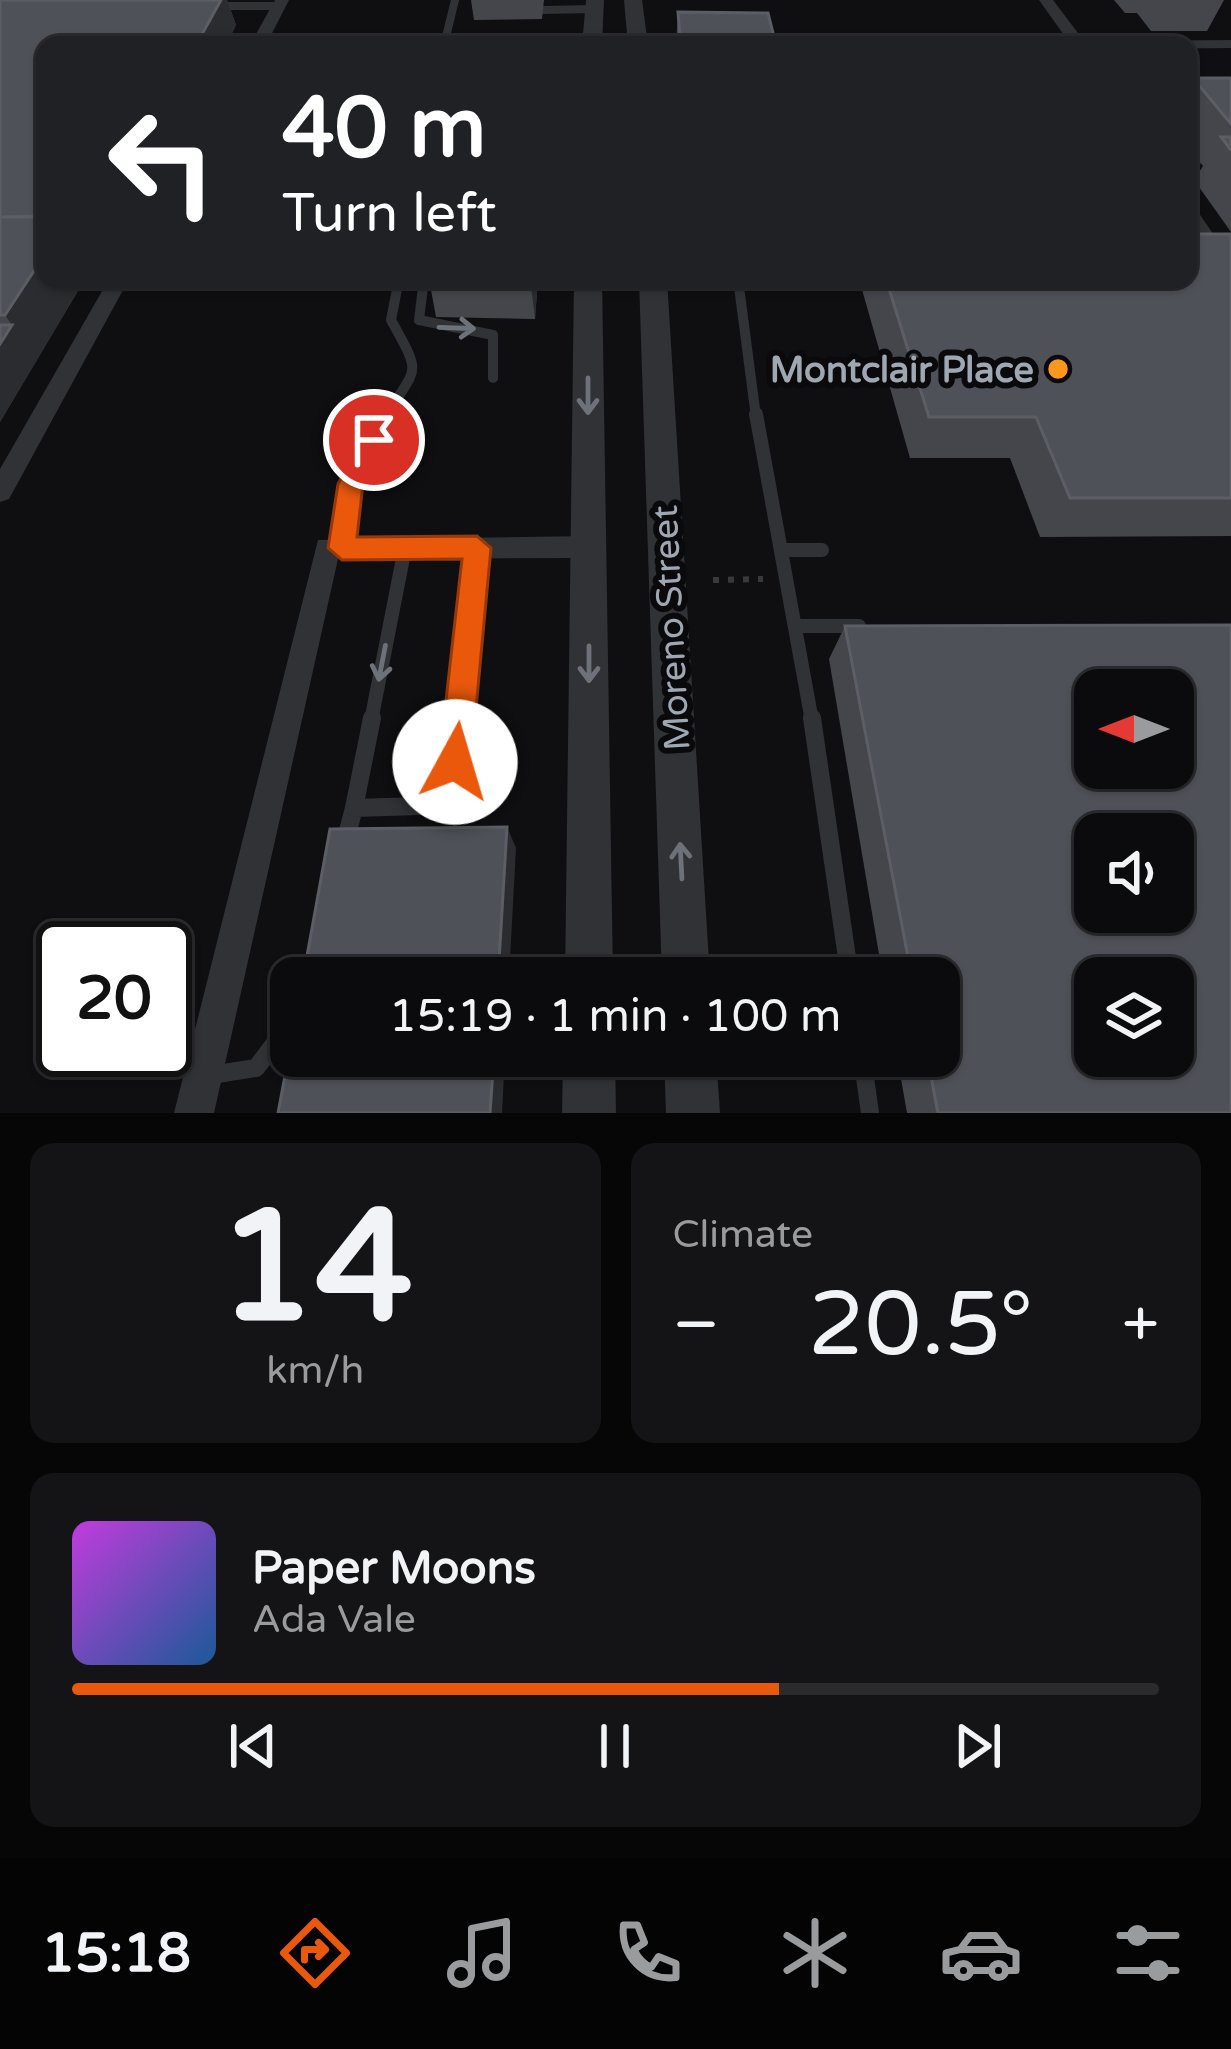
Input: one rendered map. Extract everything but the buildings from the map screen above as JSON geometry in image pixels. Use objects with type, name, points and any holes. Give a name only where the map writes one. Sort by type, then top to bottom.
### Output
[{"type":"street","points":[[633,0],[637,36]]},
{"type":"street","points":[[1046,0],[1072,36]]},
{"type":"street","points":[[263,36],[280,3]]},
{"type":"street","points":[[593,36],[595,5]]},
{"type":"street","points":[[0,492],[114,288]]},
{"type":"street","name":"Moreno Street","points":[[588,288],[589,957]]},
{"type":"street","name":"Moreno Street","points":[[652,288],[685,957]]},
{"type":"street","points":[[194,1113],[334,548],[589,547]]},
{"type":"street","points":[[589,1077],[589,1113]]},
{"type":"street","points":[[691,1077],[693,1113]]},
{"type":"lane","points":[[446,36],[455,0]]},
{"type":"lane","points":[[209,6],[280,3]]},
{"type":"lane","points":[[543,10],[595,5]]},
{"type":"lane","points":[[452,11],[476,11]]},
{"type":"lane","points":[[1197,44],[1231,44]]},
{"type":"lane","points":[[1197,219],[1214,244],[1201,244]]},
{"type":"lane","points":[[334,548],[350,484],[390,410],[414,378],[414,361],[391,320],[397,288]]},
{"type":"lane","points":[[423,288],[419,320],[434,328],[475,328],[493,335],[493,378]]},
{"type":"lane","points":[[739,288],[765,481],[798,626],[847,957]]},
{"type":"lane","points":[[338,869],[405,548]]},
{"type":"lane","points":[[354,808],[450,805],[477,548]]},
{"type":"lane","points":[[782,550],[823,550]]},
{"type":"lane","points":[[798,626],[866,626]]},
{"type":"lane","points":[[202,1077],[256,1068],[270,1050]]},
{"type":"lane","points":[[865,1077],[870,1113]]},
{"type":"path","points":[[712,580],[768,579]]},
{"type":"place","name":"Montclair Place","points":[[1058,369]]},
{"type":"route","points":[[374,440],[350,484],[342,548],[477,548],[455,762]]}]
